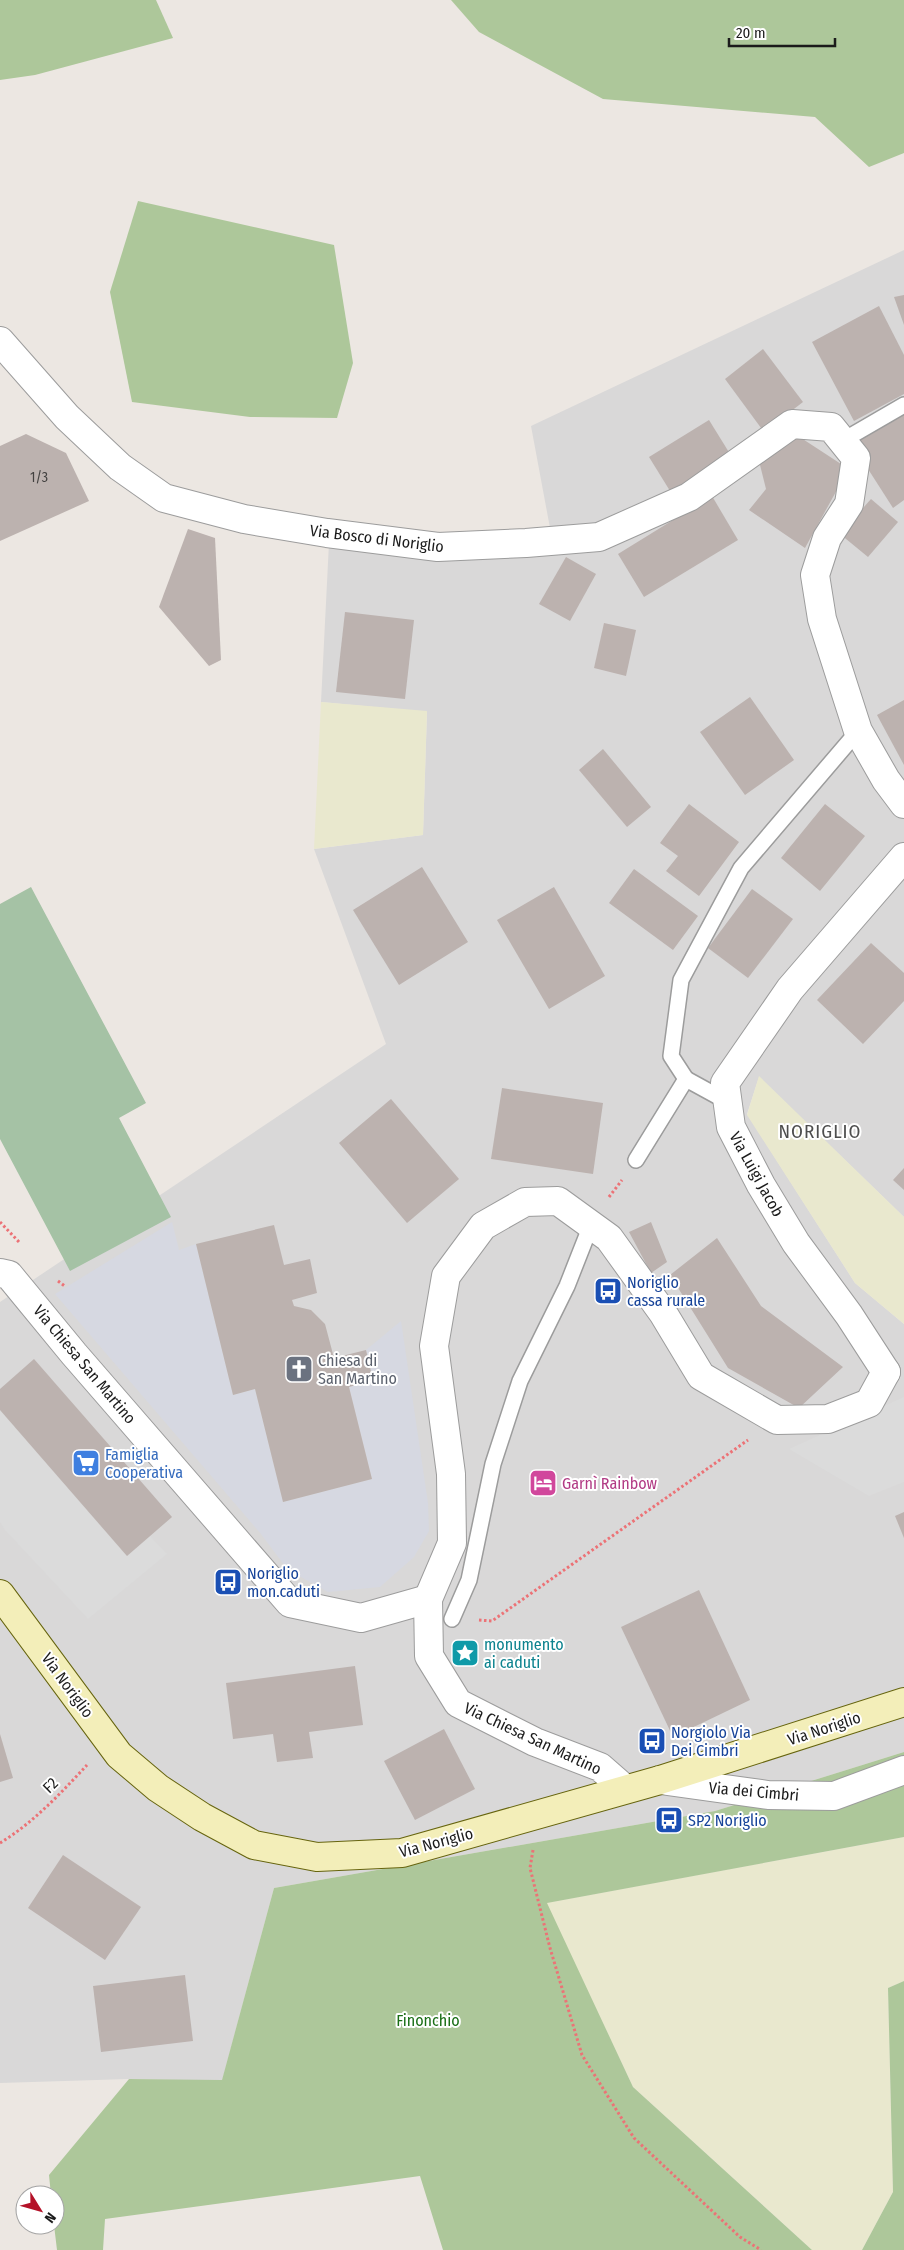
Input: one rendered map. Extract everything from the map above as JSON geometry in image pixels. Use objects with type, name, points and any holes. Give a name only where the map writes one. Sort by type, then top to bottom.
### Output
[{"type":"main road","name":"Via Noriglio","points":[[0,1594],[120,1755],[158,1788],[202,1817],[254,1845],[317,1857],[402,1853],[624,1788],[660,1780],[904,1702]]},
{"type":"street","name":"Via Bosco di Noriglio","points":[[0,341],[67,417],[120,467],[164,498],[244,519],[327,533],[438,547],[526,544],[598,537],[689,497],[792,424],[831,427],[856,458],[849,504],[827,538],[815,575],[822,619],[858,731],[886,780],[904,804]]},
{"type":"street","name":"Via Luigi Jacob","points":[[895,1369],[849,1315],[796,1243],[761,1185],[731,1127],[725,1083],[790,989],[904,857]]},
{"type":"street","name":"Via Chiesa San Martino","points":[[624,1788],[600,1767],[535,1742],[458,1704],[428,1656],[428,1599],[452,1543],[451,1474],[434,1346],[446,1276],[483,1226],[525,1202],[558,1201],[609,1238],[663,1313],[701,1376],[777,1420]]},
{"type":"street","name":"Via Chiesa San Martino","points":[[0,1273],[9,1275],[74,1354],[290,1603],[361,1618],[428,1599]]},
{"type":"street","points":[[777,1420],[828,1419],[869,1403],[895,1369]]},
{"type":"street","name":"Via dei Cimbri","points":[[660,1780],[768,1796],[834,1796],[904,1770]]},
{"type":"lane","points":[[842,441],[904,406]]},
{"type":"lane","points":[[728,1102],[686,1079],[671,1056],[681,980],[741,868],[858,731]]},
{"type":"lane","points":[[636,1160],[686,1079]]},
{"type":"lane","points":[[452,1619],[469,1580],[494,1464],[520,1381],[567,1286],[591,1225]]},
{"type":"path","points":[[591,1225],[636,1160]]},
{"type":"path","points":[[452,1619],[492,1620],[777,1420]]},
{"type":"path","name":"F2","points":[[0,1843],[12,1836],[60,1794],[96,1756],[120,1755]]},
{"type":"path","points":[[538,1814],[530,1868],[550,1948],[582,2054],[634,2138],[740,2237],[761,2250]]},
{"type":"shaded area","name":"NORIGLIO","points":[[904,250],[904,1217],[759,1077],[747,1114],[855,1283],[904,1324],[904,1752],[715,1811],[274,1888],[222,2081],[129,2079],[0,2083],[0,1302],[386,1044],[314,849],[423,835],[427,712],[321,702],[329,543],[550,528],[531,426]]},
{"type":"shaded area","points":[[172,1222],[179,1250],[196,1244],[233,1395],[255,1389],[283,1502],[372,1479],[349,1387],[373,1380],[366,1350],[401,1321],[428,1503],[429,1531],[414,1557],[380,1587],[328,1592],[288,1570],[261,1534],[55,1294]]},
{"type":"shaded area","points":[[904,1397],[904,1482],[869,1496],[789,1449]]},
{"type":"shaded area","points":[[0,1410],[127,1556],[150,1536],[167,1554],[88,1619],[5,1530],[0,1522]]},
{"type":"green space","points":[[0,0],[156,0],[173,38],[35,75],[0,80]]},
{"type":"green space","points":[[451,0],[904,0],[904,153],[869,167],[815,117],[603,99],[479,32]]},
{"type":"green space","points":[[138,201],[334,245],[353,363],[337,418],[250,417],[132,402],[110,292]]},
{"type":"green space","points":[[321,702],[427,711],[423,835],[314,849]]},
{"type":"green space","points":[[31,887],[146,1103],[119,1118],[171,1217],[70,1271],[0,1139],[0,904]]},
{"type":"green space","points":[[759,1076],[904,1217],[904,1324],[855,1283],[747,1115]]},
{"type":"green space","name":"Finonchio","points":[[904,1752],[904,1837],[547,1903],[633,2087],[812,2250],[443,2250],[420,2176],[105,2219],[103,2250],[57,2250],[55,2235],[65,2235],[65,2185],[50,2185],[49,2175],[129,2079],[222,2080],[274,1888],[715,1811]]},
{"type":"green space","points":[[904,1837],[904,1981],[888,1988],[893,2192],[862,2250],[812,2250],[633,2087],[546,1903]]},
{"type":"green space","points":[[904,1981],[904,2250],[862,2250],[893,2192],[888,1988]]},
{"type":"building","points":[[904,295],[904,325],[894,297]]},
{"type":"building","points":[[879,306],[904,355],[904,394],[854,421],[812,342]]},
{"type":"building","points":[[763,349],[803,402],[764,432],[725,379]]},
{"type":"building","points":[[904,413],[904,500],[893,508],[852,444]]},
{"type":"building","points":[[709,420],[735,462],[675,499],[649,457]]},
{"type":"building","points":[[792,432],[841,464],[838,488],[805,548],[749,510],[766,489],[759,461]]},
{"type":"building","points":[[26,434],[66,453],[89,501],[0,541],[0,446]]},
{"type":"building","points":[[712,496],[738,540],[644,597],[618,554]]},
{"type":"building","points":[[871,499],[898,522],[868,557],[840,534]]},
{"type":"building","points":[[188,529],[215,538],[221,660],[209,666],[159,607]]},
{"type":"building","points":[[566,557],[596,574],[570,621],[539,604]]},
{"type":"building","points":[[345,612],[414,620],[405,699],[336,692]]},
{"type":"building","points":[[604,623],[636,630],[626,676],[594,668]]},
{"type":"building","points":[[750,697],[794,760],[745,795],[700,732]]},
{"type":"building","points":[[904,700],[904,765],[877,715]]},
{"type":"building","points":[[603,749],[651,807],[627,827],[579,770]]},
{"type":"building","points":[[689,804],[739,842],[699,896],[666,871],[678,856],[660,843]]},
{"type":"building","points":[[825,804],[865,836],[820,891],[781,858]]},
{"type":"building","points":[[422,867],[468,942],[399,985],[353,910]]},
{"type":"building","points":[[634,869],[698,916],[673,950],[609,903]]},
{"type":"building","points":[[554,887],[605,976],[549,1009],[497,920]]},
{"type":"building","points":[[752,889],[793,919],[748,978],[708,948]]},
{"type":"building","points":[[871,943],[904,973],[904,1001],[863,1044],[817,1000]]},
{"type":"building","points":[[502,1088],[603,1103],[593,1174],[491,1159]]},
{"type":"building","points":[[391,1099],[459,1179],[407,1223],[339,1143]]},
{"type":"building","points":[[904,1168],[904,1190],[893,1180]]},
{"type":"building","points":[[651,1222],[667,1262],[651,1273],[629,1232]]},
{"type":"building","name":"Chiesa di San Martino","points":[[274,1225],[284,1265],[310,1259],[317,1293],[292,1300],[294,1306],[311,1310],[325,1324],[334,1358],[366,1350],[373,1380],[349,1387],[372,1479],[283,1502],[255,1389],[233,1395],[196,1244]]},
{"type":"building","points":[[717,1238],[761,1306],[843,1367],[799,1408],[728,1368],[670,1275]]},
{"type":"building","name":"Famiglia Cooperativa","points":[[34,1359],[172,1517],[127,1556],[0,1410],[0,1389]]},
{"type":"building","points":[[904,1512],[904,1538],[895,1516]]},
{"type":"building","points":[[699,1590],[750,1700],[673,1737],[621,1627]]},
{"type":"building","points":[[355,1666],[363,1725],[309,1732],[313,1758],[277,1762],[273,1734],[233,1739],[226,1683]]},
{"type":"building","points":[[444,1729],[475,1789],[415,1820],[384,1761]]},
{"type":"building","points":[[0,1734],[13,1778],[0,1782]]},
{"type":"building","points":[[63,1855],[141,1907],[105,1960],[28,1908]]},
{"type":"building","points":[[185,1975],[193,2041],[101,2052],[93,1986]]},
{"type":"place","name":"Noriglio cassa rurale","points":[[608,1291]]},
{"type":"place","name":"Chiesa di San Martino","points":[[299,1369]]},
{"type":"place","name":"Famiglia Cooperativa","points":[[86,1463]]},
{"type":"place","name":"Garnì Rainbow","points":[[543,1483]]},
{"type":"place","name":"Noriglio mon.caduti","points":[[228,1582]]},
{"type":"place","name":"monumento ai caduti","points":[[465,1653]]},
{"type":"place","name":"Norgiolo Via Dei Cimbri","points":[[652,1741]]},
{"type":"place","name":"SP2 Noriglio","points":[[669,1820]]},
{"type":"district","name":"NORIGLIO","points":[[820,1131]]}]
